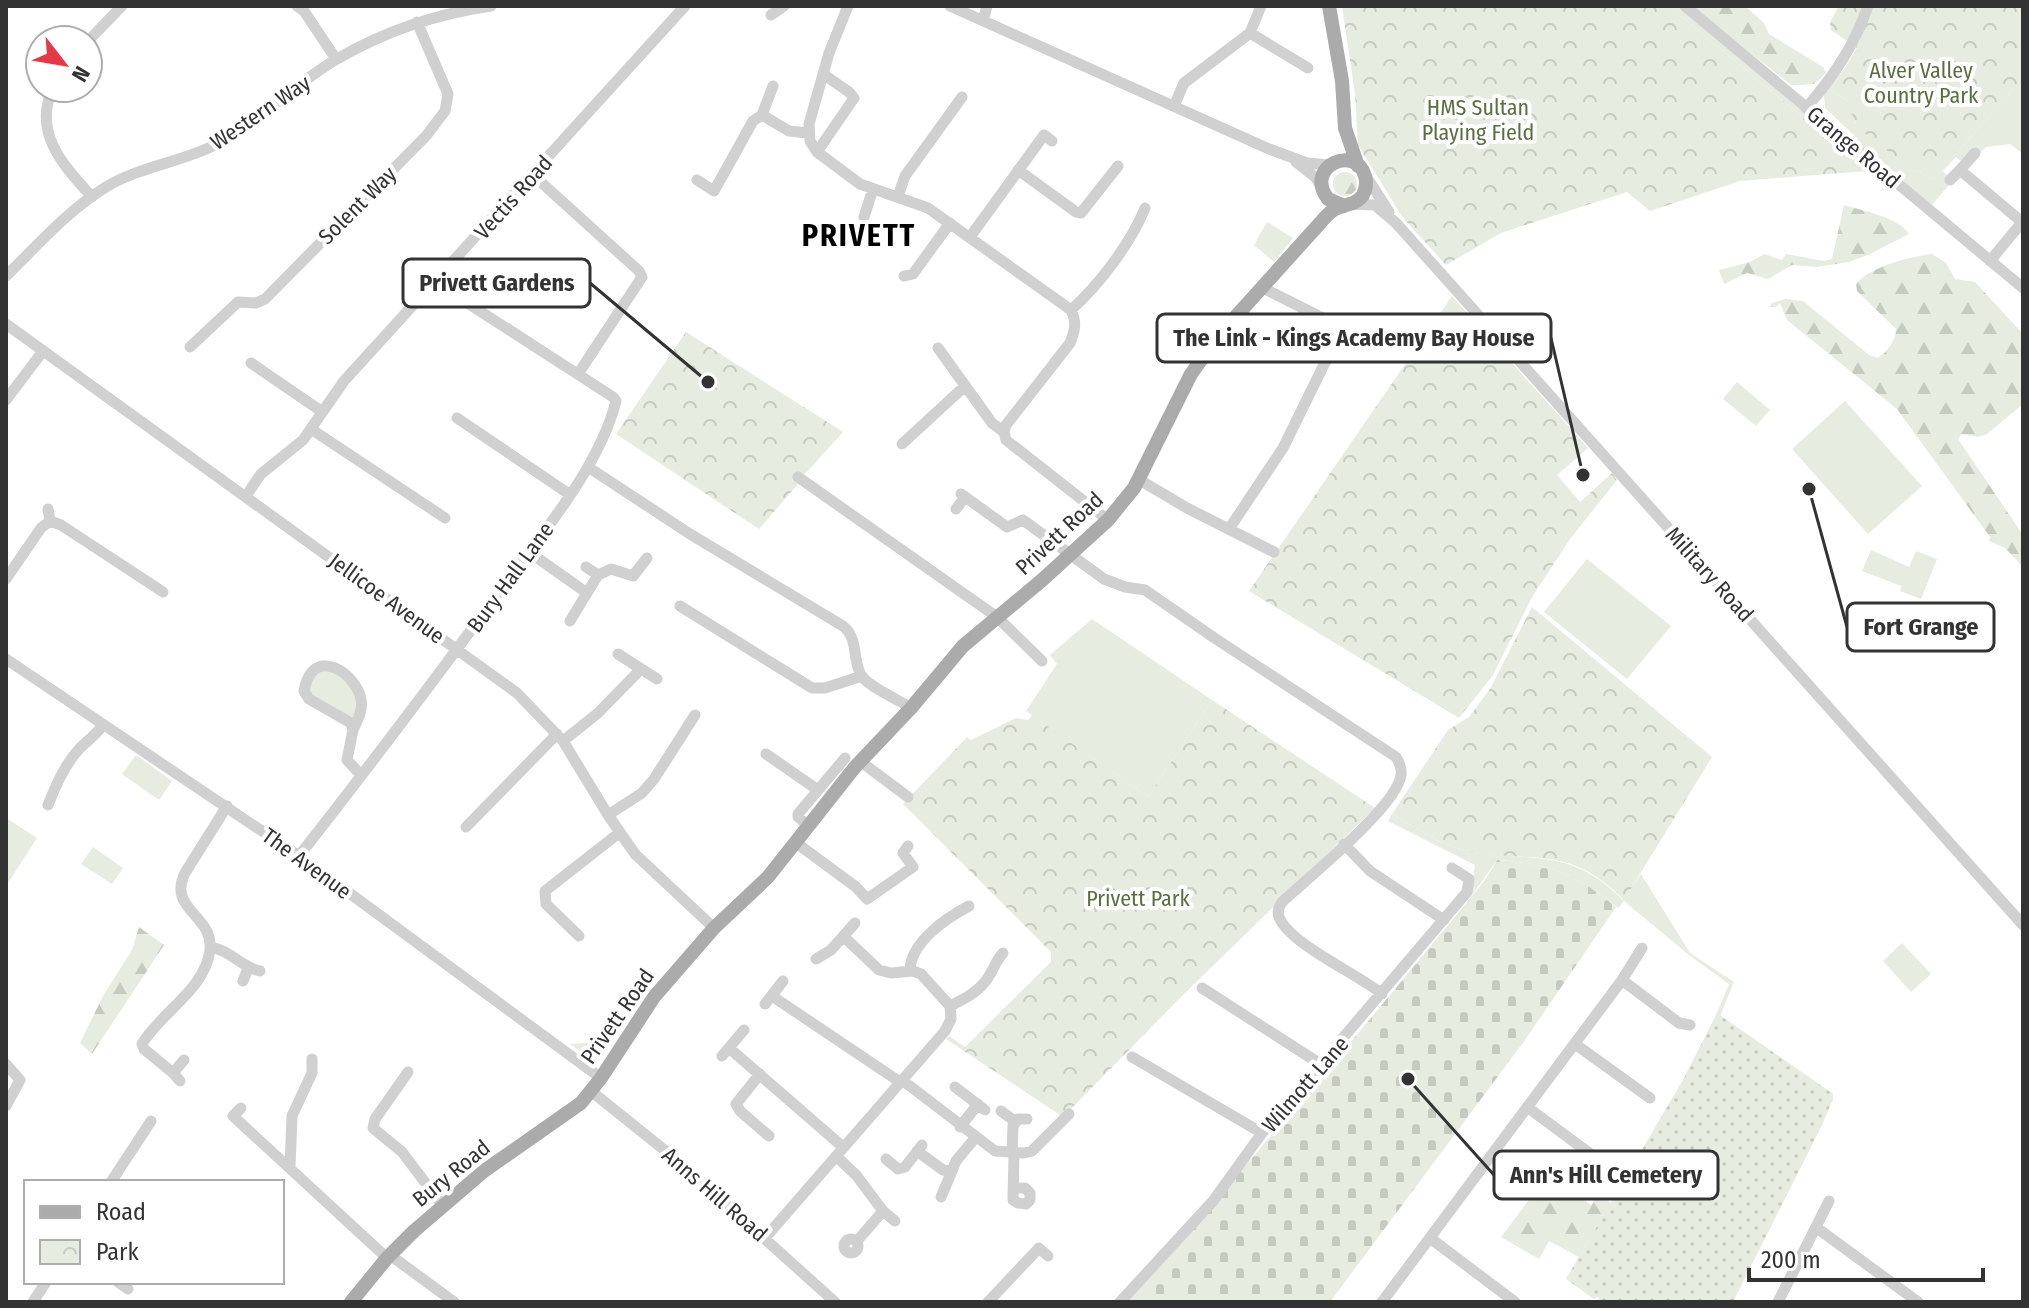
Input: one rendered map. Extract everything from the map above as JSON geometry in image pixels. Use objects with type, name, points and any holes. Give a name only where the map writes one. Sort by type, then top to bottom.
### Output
[{"type":"main road","points":[[1329,6],[1342,81],[1345,128],[1366,179],[1363,194],[1348,205],[1336,204],[1322,190],[1321,178],[1332,164],[1345,128]]},
{"type":"main road","points":[[1332,164],[1344,160],[1361,169]]},
{"type":"main road","name":"Privett Road","points":[[1300,243],[1323,205],[1322,190]]},
{"type":"main road","name":"Privett Road","points":[[591,1091],[654,997],[714,928],[761,884],[808,825],[853,760],[911,708],[963,646],[1070,555],[1126,500],[1191,374],[1220,334],[1300,243],[1329,214],[1348,205]]},
{"type":"main road","name":"Bury Road","points":[[352,1300],[389,1257],[443,1206],[484,1171],[568,1114],[591,1091]]},
{"type":"street","points":[[104,25],[122,6]]},
{"type":"street","points":[[297,6],[304,11],[336,59]]},
{"type":"street","name":"Western Way","points":[[6,276],[92,197],[120,180],[188,157],[221,142],[259,118],[336,59],[417,22],[491,6]]},
{"type":"street","name":"Vectis Road","points":[[246,496],[261,474],[303,440],[349,375],[685,6]]},
{"type":"street","points":[[771,15],[784,6]]},
{"type":"street","points":[[847,6],[823,74],[808,133],[817,152],[850,177],[873,189],[928,208],[1071,310],[1075,330],[1070,343],[1006,425],[1004,432],[1006,440],[1028,459],[1108,520]]},
{"type":"street","points":[[950,6],[1290,157],[1307,163],[1332,164]]},
{"type":"street","points":[[983,21],[987,6]]},
{"type":"street","points":[[1174,106],[1184,83],[1250,33],[1261,6]]},
{"type":"street","name":"Grange Road","points":[[1685,6],[2023,288]]},
{"type":"street","points":[[1806,108],[1851,50],[1868,6]]},
{"type":"street","name":"Solent Way","points":[[190,347],[238,302],[256,303],[265,299],[426,136],[445,111],[448,94],[417,22]]},
{"type":"street","points":[[1250,33],[1308,68]]},
{"type":"street","points":[[817,152],[853,100],[849,92],[823,74]]},
{"type":"street","points":[[697,180],[714,191],[753,121],[762,115],[772,85]]},
{"type":"street","points":[[48,104],[50,142],[60,162],[92,197]]},
{"type":"street","points":[[898,196],[905,176],[962,104]]},
{"type":"street","points":[[762,115],[789,131],[808,133]]},
{"type":"street","points":[[970,237],[1044,135],[1052,141]]},
{"type":"street","points":[[1950,180],[1975,153]]},
{"type":"street","points":[[1290,157],[1315,177],[1322,190]]},
{"type":"street","points":[[1018,170],[1081,213],[1118,166]]},
{"type":"street","name":"Military Road","points":[[1361,169],[1396,223]]},
{"type":"street","points":[[1960,170],[2022,221],[1990,261]]},
{"type":"street","points":[[435,282],[578,374],[642,277],[533,175]]},
{"type":"street","points":[[864,217],[873,189]]},
{"type":"street","name":"Military Road","points":[[1348,205],[1375,205],[1396,223],[2023,925]]},
{"type":"street","points":[[1071,310],[1089,294],[1139,224],[1145,208]]},
{"type":"street","points":[[904,276],[913,274],[950,223]]},
{"type":"street","points":[[1263,288],[1370,342]]},
{"type":"street","name":"Jellicoe Avenue","points":[[6,324],[517,693],[560,737],[619,833],[658,877],[714,928]]},
{"type":"street","points":[[1229,529],[1283,448],[1342,328]]},
{"type":"street","points":[[6,400],[43,351]]},
{"type":"street","points":[[939,353],[992,423],[1004,432]]},
{"type":"street","points":[[251,362],[321,411]]},
{"type":"street","name":"Bury Hall Lane","points":[[299,856],[457,649],[588,467],[604,436],[616,401],[578,374]]},
{"type":"street","points":[[902,445],[965,386]]},
{"type":"street","points":[[457,418],[569,494]]},
{"type":"street","points":[[311,429],[445,518]]},
{"type":"street","points":[[588,467],[690,534],[843,626],[852,636],[862,676],[911,708]]},
{"type":"street","points":[[798,477],[997,617],[1042,661]]},
{"type":"street","points":[[1138,479],[1274,552]]},
{"type":"street","points":[[956,509],[963,495],[1007,527],[1023,520],[1106,581],[1145,590],[1390,751],[1398,760],[1401,772],[1393,792],[1375,815],[1283,901],[1278,915],[1298,938],[1382,994]]},
{"type":"street","points":[[6,579],[49,515],[163,592]]},
{"type":"street","points":[[529,552],[587,593]]},
{"type":"street","points":[[570,621],[598,575],[611,569],[633,576],[647,558]]},
{"type":"street","points":[[586,567],[598,575]]},
{"type":"street","points":[[680,606],[812,688],[825,688],[862,676]]},
{"type":"street","points":[[618,654],[657,679]]},
{"type":"street","name":"The Avenue","points":[[6,659],[299,856],[601,1078]]},
{"type":"street","points":[[353,730],[351,723],[309,699],[304,691],[313,670],[326,664],[333,666],[360,693],[362,703],[347,760],[361,775]]},
{"type":"street","points":[[466,827],[560,737],[598,713],[640,670]]},
{"type":"street","points":[[608,815],[642,793],[695,715]]},
{"type":"street","points":[[48,805],[68,763],[103,725]]},
{"type":"street","points":[[766,753],[818,790]]},
{"type":"street","points":[[853,760],[908,797]]},
{"type":"street","name":"Privett Road","points":[[808,825],[798,815],[818,790],[853,760]]},
{"type":"street","points":[[184,1060],[176,1077],[144,1049],[143,1043],[192,986],[206,963],[210,947],[207,930],[185,904],[180,888],[185,873],[227,806]]},
{"type":"street","points":[[579,936],[548,908],[544,894],[549,886],[619,833]]},
{"type":"street","points":[[795,842],[856,887],[869,903],[916,871],[903,853],[908,846]]},
{"type":"street","points":[[1344,844],[1370,871],[1444,920]]},
{"type":"street","name":"Wilmott Lane","points":[[1120,1302],[1213,1201],[1262,1133],[1467,892],[1470,884],[1468,877],[1452,868]]},
{"type":"street","points":[[910,970],[912,958],[927,938],[945,921],[969,906]]},
{"type":"street","points":[[816,959],[831,950],[855,923]]},
{"type":"street","points":[[765,1238],[948,1026],[950,1006],[921,974],[910,970],[891,973],[879,970],[844,937]]},
{"type":"street","points":[[210,947],[222,950],[248,968],[260,971]]},
{"type":"street","points":[[1382,1302],[1575,1044],[1642,948]]},
{"type":"street","points":[[950,1006],[972,994],[985,982],[1002,952]]},
{"type":"street","points":[[243,981],[248,968]]},
{"type":"street","points":[[1622,980],[1679,1023],[1690,1025]]},
{"type":"street","points":[[783,981],[769,1000],[794,1012],[901,1081],[991,1150],[1013,1153],[1032,1151],[1069,1114]]},
{"type":"street","points":[[1202,988],[1322,1065]]},
{"type":"street","points":[[744,1030],[726,1052],[760,1074],[840,1151],[883,1211],[895,1221]]},
{"type":"street","points":[[1575,1044],[1650,1098]]},
{"type":"street","points":[[1132,1057],[1262,1133]]},
{"type":"street","points":[[290,1168],[292,1116],[312,1073],[312,1059]]},
{"type":"street","points":[[6,1064],[20,1080],[6,1106]]},
{"type":"street","points":[[408,1072],[375,1119],[373,1128],[402,1152],[443,1206]]},
{"type":"street","points":[[760,1074],[736,1104],[769,1136]]},
{"type":"street","points":[[955,1087],[981,1107],[960,1127]]},
{"type":"street","name":"Anns Hill Road","points":[[591,1091],[678,1161],[835,1302]]},
{"type":"street","points":[[1527,1107],[1608,1167]]},
{"type":"street","points":[[241,1108],[233,1116],[290,1168],[389,1257],[454,1302]]},
{"type":"street","points":[[1001,1111],[1021,1121],[1013,1126],[1013,1188]]},
{"type":"street","points":[[112,1180],[151,1121]]},
{"type":"street","points":[[941,1197],[956,1161],[975,1138]]},
{"type":"street","points":[[886,1159],[898,1169],[905,1167],[920,1148],[943,1170],[952,1171]]},
{"type":"street","points":[[1778,1302],[1829,1201]]},
{"type":"street","points":[[857,1241],[883,1211]]},
{"type":"street","points":[[1817,1228],[1918,1302]]},
{"type":"street","points":[[1430,1238],[1515,1302]]},
{"type":"street","points":[[988,1302],[1039,1248]]},
{"type":"street","points":[[33,1302],[45,1284]]},
{"type":"green space","name":"HMS Sultan Playing Field","points":[[1342,6],[1669,6],[1867,171],[1740,181],[1650,211],[1627,192],[1501,233],[1446,265],[1403,218],[1358,145],[1355,94]]},
{"type":"green space","points":[[1669,6],[1677,6],[1873,170],[1867,171]]},
{"type":"green space","points":[[1691,6],[1702,6],[1799,85],[1791,85]]},
{"type":"green space","points":[[1707,6],[1745,6],[1764,23],[1769,34],[1823,67],[1826,73],[1814,84],[1799,85],[1705,9]]},
{"type":"green space","name":"Alver Valley Country Park","points":[[1839,6],[2023,6],[2023,78],[1933,180],[1860,129],[1852,115],[1850,103],[1831,90],[1857,48],[1831,30],[1830,22]]},
{"type":"green space","points":[[1846,66],[1831,90],[1850,103],[1855,123],[1933,180],[2023,78],[2023,154],[2010,144],[1986,147],[1980,153],[1974,147],[1961,161],[1956,157],[1943,171],[1948,176],[1948,186],[1932,205],[1857,143],[1858,139],[1825,108],[1824,95]]},
{"type":"green space","points":[[1345,172],[1356,179],[1357,184],[1350,195],[1345,196],[1334,189],[1333,184],[1340,173]]},
{"type":"green space","points":[[1844,205],[1889,219],[1909,234],[1849,262],[1817,267],[1792,265],[1768,279],[1747,273],[1724,284],[1719,270],[1750,262],[1764,254],[1782,260],[1786,254],[1824,261],[1832,259]]},
{"type":"green space","points":[[1267,222],[1293,238],[1274,262],[1254,245]]},
{"type":"green space","points":[[1932,254],[1946,263],[1955,279],[1975,282],[2023,334],[2023,404],[1987,434],[1978,437],[1962,434],[1958,439],[2023,535],[2023,567],[2005,548],[1989,541],[1990,537],[1897,409],[1787,320],[1780,303],[1770,307],[1772,303],[1785,299],[1803,301],[1869,355],[1877,358],[1890,346],[1896,329],[1857,291],[1856,284],[1881,267]]},
{"type":"green space","points":[[1452,296],[1588,448],[1557,475],[1580,502],[1612,473],[1617,480],[1570,539],[1532,597],[1493,675],[1459,718],[1249,591]]},
{"type":"green space","points":[[686,332],[843,432],[805,474],[797,476],[798,484],[759,529],[616,434]]},
{"type":"green space","points":[[1737,382],[1770,410],[1756,426],[1723,399]]},
{"type":"green space","points":[[1845,401],[1922,486],[1868,534],[1792,449]]},
{"type":"green space","points":[[1871,550],[1909,567],[1916,551],[1937,559],[1921,599],[1900,591],[1901,586],[1862,571]]},
{"type":"green space","points":[[1587,559],[1671,626],[1627,679],[1544,612]]},
{"type":"green space","points":[[1532,607],[1712,757],[1624,900],[1604,882],[1566,863],[1464,850],[1436,839],[1392,814],[1448,730],[1469,717],[1490,689]]},
{"type":"green space","points":[[1092,619],[1212,700],[1148,797],[1026,711],[1057,664],[1050,655]]},
{"type":"green space","points":[[325,667],[346,679],[360,702],[352,720],[312,698],[307,691],[308,683]]},
{"type":"green space","name":"Privett Park","points":[[1212,700],[1375,808],[1063,1117],[946,1039],[949,1036],[965,1047],[1051,962],[1051,952],[903,804],[967,737],[971,740],[1016,718],[1028,720],[1032,715],[1148,797]]},
{"type":"green space","points":[[136,755],[172,781],[159,800],[122,774]]},
{"type":"green space","points":[[1392,814],[1436,839],[1464,850],[1566,864],[1603,883],[1623,900],[1641,874],[1690,953],[1734,982],[1720,1016],[1833,1094],[1805,1159],[1829,1095],[1715,1017],[1729,984],[1624,901],[1618,908],[1575,879],[1548,868],[1497,860],[1470,898],[1475,865],[1388,821]]},
{"type":"green space","points":[[6,818],[37,838],[6,886]]},
{"type":"green space","points":[[93,847],[123,868],[112,884],[81,864]]},
{"type":"green space","points":[[1497,860],[1532,864],[1561,872],[1616,907],[1525,1040],[1330,1302],[1124,1302],[1352,1041],[1485,880]]},
{"type":"green space","points":[[139,927],[164,945],[92,1054],[80,1043],[104,994],[132,950]]},
{"type":"green space","points":[[1902,943],[1931,974],[1911,992],[1883,961]]},
{"type":"green space","points":[[1720,1015],[1833,1094],[1822,1125],[1733,1302],[1601,1302],[1598,1297],[1594,1299],[1566,1279],[1684,1078],[1715,1017]]},
{"type":"green space","points":[[615,1036],[596,1059],[570,1044],[588,1043]]},
{"type":"green space","points":[[1549,1173],[1591,1205],[1599,1194],[1611,1203],[1579,1257],[1549,1241],[1539,1259],[1501,1237]]},
{"type":"place","name":"Privett Gardens","points":[[708,382]]},
{"type":"place","name":"The Link - Kings Academy Bay House","points":[[1583,475]]},
{"type":"place","name":"Fort Grange","points":[[1809,489]]},
{"type":"place","name":"Ann's Hill Cemetery","points":[[1408,1079]]},
{"type":"district","name":"PRIVETT","points":[[859,236]]}]
